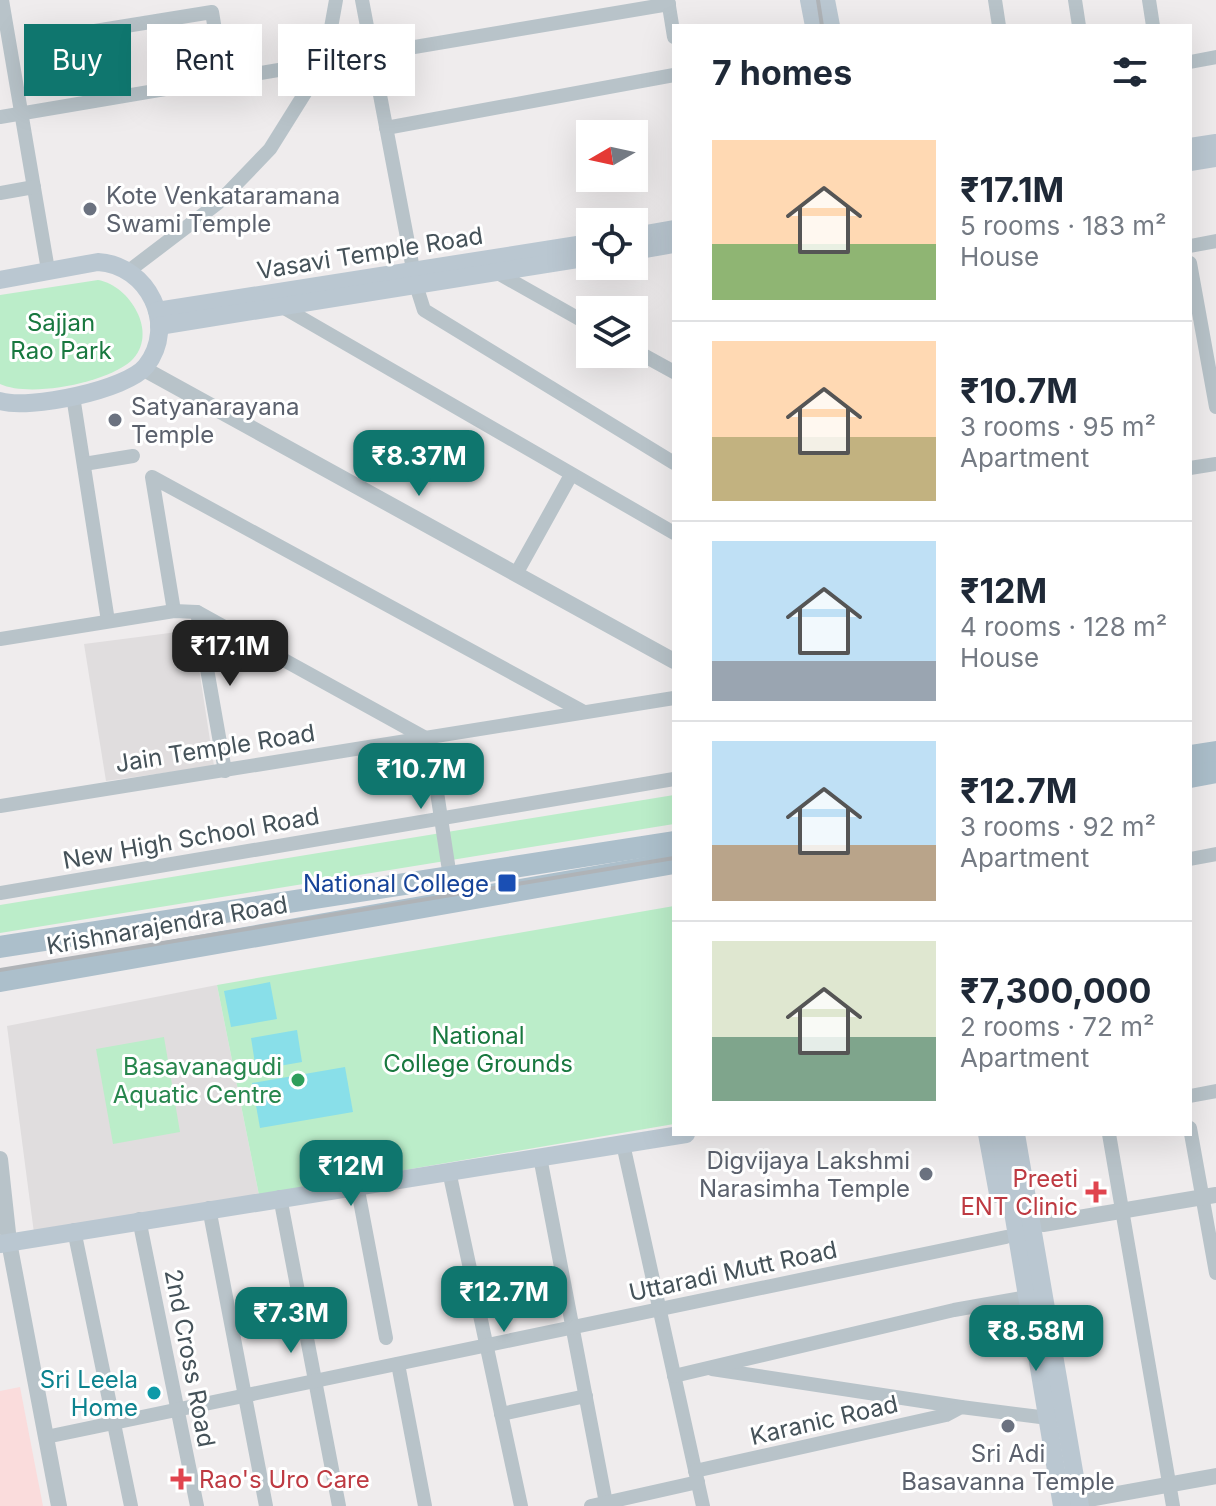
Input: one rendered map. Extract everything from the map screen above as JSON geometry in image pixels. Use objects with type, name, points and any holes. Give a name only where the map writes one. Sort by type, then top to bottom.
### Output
[{"type":"main road","points":[[809,0],[814,24]]},
{"type":"main road","points":[[826,0],[831,24]]},
{"type":"main road","points":[[1192,147],[1216,143]]},
{"type":"main road","points":[[1192,162],[1216,158]]},
{"type":"main road","points":[[648,234],[672,229]]},
{"type":"main road","points":[[648,249],[672,244]]},
{"type":"main road","name":"Vasavi Temple Road","points":[[158,319],[576,252]]},
{"type":"main road","name":"Vasavi Temple Road","points":[[414,278],[496,272],[576,253]]},
{"type":"main road","points":[[0,280],[98,262],[130,270],[150,290],[158,319],[157,350],[144,369],[126,381],[73,396],[27,403],[0,401]]},
{"type":"main road","points":[[1192,756],[1216,752]]},
{"type":"main road","points":[[1192,777],[1216,772]]},
{"type":"main road","points":[[0,947],[672,842]]},
{"type":"main road","name":"Krishnarajendra Road","points":[[0,981],[672,863]]},
{"type":"main road","points":[[4,1243],[673,1136]]},
{"type":"main road","points":[[988,1136],[1026,1236]]},
{"type":"main road","points":[[1001,1136],[1026,1236]]},
{"type":"main road","points":[[1016,1136],[1026,1236],[1067,1505]]},
{"type":"main road","points":[[1027,1136],[1027,1297],[1067,1505]]},
{"type":"street","points":[[2,0],[48,270]]},
{"type":"street","points":[[332,24],[336,0]]},
{"type":"street","points":[[362,0],[366,24]]},
{"type":"street","points":[[995,0],[999,24]]},
{"type":"street","points":[[1075,0],[1079,24]]},
{"type":"street","points":[[1149,0],[1153,24]]},
{"type":"street","points":[[415,46],[668,2],[672,25]]},
{"type":"street","points":[[131,25],[212,12],[214,24]]},
{"type":"street","points":[[1192,62],[1216,57]]},
{"type":"street","points":[[386,128],[672,75]]},
{"type":"street","points":[[0,117],[147,92]]},
{"type":"street","points":[[130,270],[218,203],[270,149],[303,96]]},
{"type":"street","points":[[380,96],[414,278],[427,312],[672,462]]},
{"type":"street","points":[[0,193],[34,187]]},
{"type":"street","points":[[1192,246],[1216,241]]},
{"type":"street","points":[[496,272],[576,317]]},
{"type":"street","points":[[1192,274],[1216,407]]},
{"type":"street","points":[[278,299],[571,475],[672,532]]},
{"type":"street","points":[[648,358],[672,371]]},
{"type":"street","points":[[144,369],[672,660]]},
{"type":"street","points":[[73,396],[108,621]]},
{"type":"street","points":[[84,464],[133,456]]},
{"type":"street","points":[[1192,468],[1216,464]]},
{"type":"street","points":[[516,574],[571,475]]},
{"type":"street","points":[[174,611],[152,477],[582,711]]},
{"type":"street","points":[[0,639],[174,611],[197,612],[429,740],[450,877]]},
{"type":"street","points":[[197,612],[225,771]]},
{"type":"street","name":"Jain Temple Road","points":[[0,806],[328,752],[429,740],[582,711],[672,698]]},
{"type":"street","name":"New High School Road","points":[[0,893],[672,779]]},
{"type":"street","points":[[1192,859],[1216,854]]},
{"type":"street","points":[[1192,1096],[1216,1091]]},
{"type":"street","points":[[1192,1135],[1209,1196],[1216,1273]]},
{"type":"street","points":[[1109,1136],[1173,1506]]},
{"type":"street","points":[[623,1144],[703,1506]]},
{"type":"street","points":[[540,1157],[586,1396],[598,1504]]},
{"type":"street","points":[[0,1159],[4,1243],[59,1506]]},
{"type":"street","points":[[449,1171],[521,1506]]},
{"type":"street","points":[[357,1185],[386,1338]]},
{"type":"street","points":[[1026,1236],[1121,1211],[1209,1196]]},
{"type":"street","points":[[280,1197],[339,1506]]},
{"type":"street","points":[[209,1208],[266,1506]]},
{"type":"street","name":"2nd Cross Road","points":[[139,1219],[197,1506]]},
{"type":"street","points":[[74,1230],[131,1506]]},
{"type":"street","name":"Uttaradi Mutt Road","points":[[46,1437],[1026,1236]]},
{"type":"street","points":[[674,1376],[954,1310],[1027,1297]]},
{"type":"street","points":[[398,1364],[425,1506]]},
{"type":"street","name":"Karanic Road","points":[[709,1369],[1048,1418]]},
{"type":"street","points":[[501,1414],[586,1396]]},
{"type":"street","name":"Karanic Road","points":[[598,1504],[946,1415],[961,1407]]},
{"type":"street","points":[[1067,1505],[1216,1476]]},
{"type":"shaded area","points":[[193,630],[214,766],[106,781],[84,644]]},
{"type":"shaded area","points":[[217,985],[259,1195],[34,1233],[7,1026]]},
{"type":"shaded area","points":[[20,1387],[43,1506],[0,1506],[0,1391]]},
{"type":"green space","name":"Sajjan Rao Park","points":[[98,280],[120,291],[137,312],[142,337],[139,350],[131,361],[104,376],[67,386],[30,389],[0,384],[0,295]]},
{"type":"green space","points":[[672,795],[672,824],[0,933],[0,905]]},
{"type":"green space","name":"National College Grounds","points":[[672,906],[672,1124],[259,1195],[217,985]]},
{"type":"green space","points":[[164,1037],[180,1132],[113,1144],[96,1049]]},
{"type":"water","points":[[270,982],[277,1019],[231,1027],[224,991]]},
{"type":"water","points":[[297,1030],[302,1062],[256,1070],[251,1038]]},
{"type":"water","points":[[345,1067],[353,1112],[260,1128],[252,1083]]},
{"type":"railway","points":[[818,0],[822,24]]},
{"type":"railway","points":[[0,970],[672,858]]},
{"type":"place","name":"Kote Venkataramana Swami Temple","points":[[90,209]]},
{"type":"place","name":"Satyanarayana Temple","points":[[115,420]]},
{"type":"place","name":"National College","points":[[507,883]]},
{"type":"place","name":"Basavanagudi Aquatic Centre","points":[[298,1080]]},
{"type":"place","name":"Digvijaya Lakshmi Narasimha Temple","points":[[926,1174]]},
{"type":"place","name":"Preeti ENT Clinic","points":[[1096,1192]]},
{"type":"place","name":"Sri Leela Home","points":[[154,1393]]},
{"type":"place","name":"Sri Adi Basavanna Temple","points":[[1008,1426]]},
{"type":"place","name":"Rao's Uro Care","points":[[181,1479]]}]
